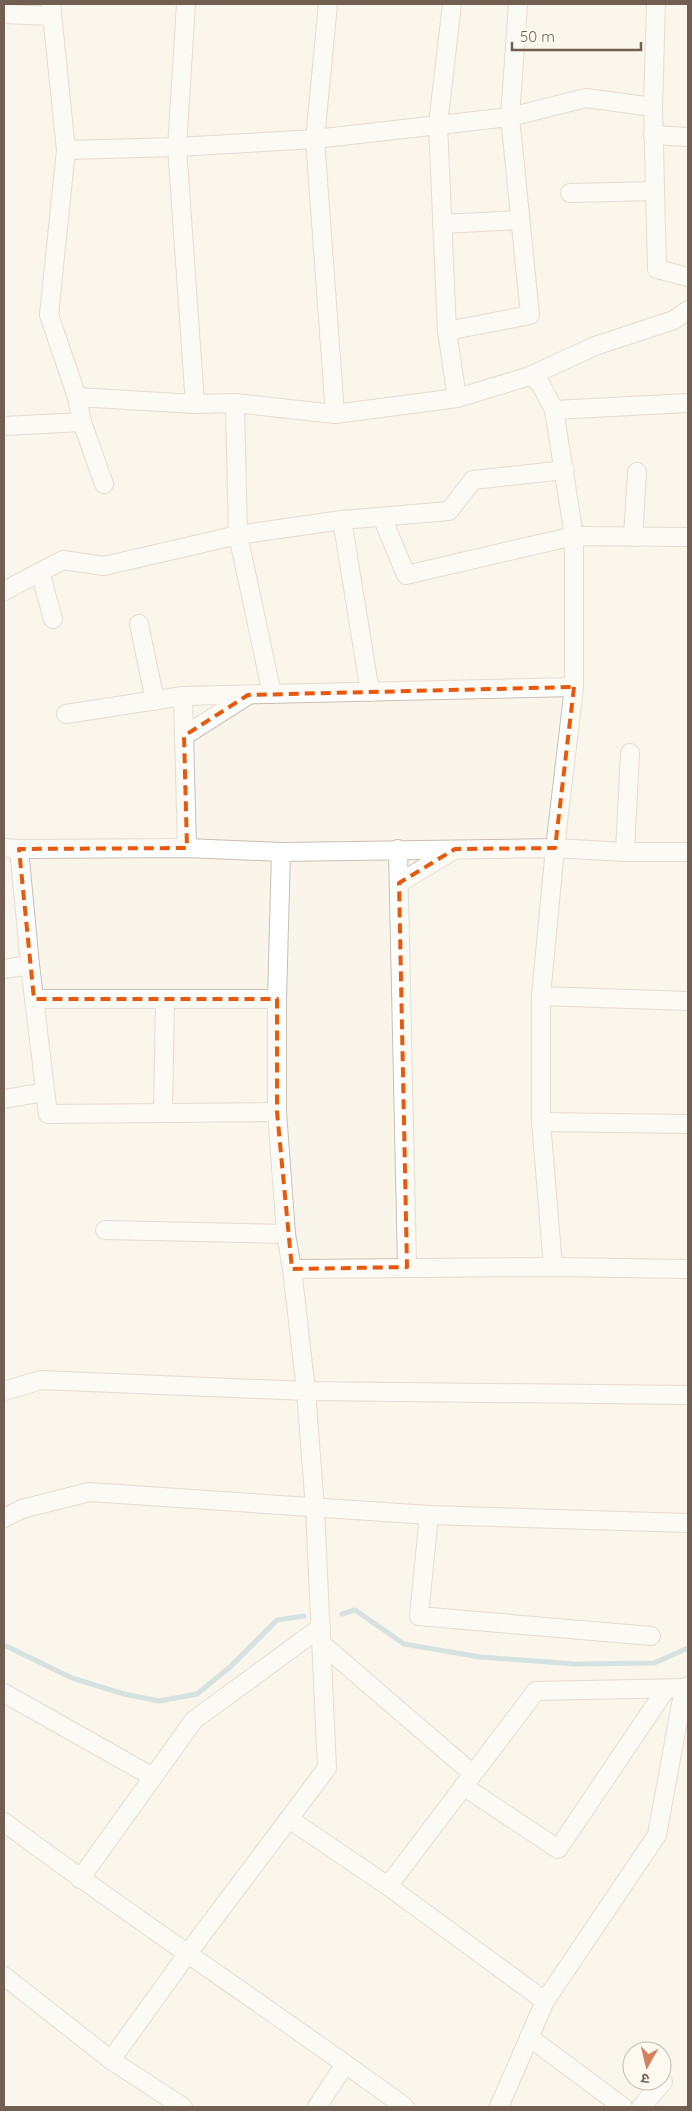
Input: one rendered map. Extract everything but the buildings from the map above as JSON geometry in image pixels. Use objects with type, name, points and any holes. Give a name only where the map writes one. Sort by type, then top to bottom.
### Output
[{"type":"street","points":[[186,4],[177,147],[195,404]]},
{"type":"street","points":[[328,4],[315,139],[335,414]]},
{"type":"street","points":[[452,4],[438,124],[447,331],[457,398]]},
{"type":"street","points":[[447,331],[530,314],[510,117],[518,4]]},
{"type":"street","points":[[656,4],[653,135],[657,269],[688,277]]},
{"type":"street","points":[[4,14],[51,10],[66,150],[50,315],[77,397],[82,422],[104,484]]},
{"type":"street","points":[[66,150],[177,147],[315,139],[510,117],[586,98],[653,107]]},
{"type":"street","points":[[653,135],[688,137]]},
{"type":"street","points":[[570,193],[655,191]]},
{"type":"street","points":[[442,224],[520,220]]},
{"type":"street","points":[[77,397],[195,404],[236,415],[335,414],[457,398],[538,384],[595,346],[674,320],[688,310]]},
{"type":"street","points":[[538,384],[554,410],[574,536],[574,687],[555,848],[541,996],[541,1122],[553,1267]]},
{"type":"street","points":[[554,410],[688,403]]},
{"type":"street","points":[[236,415],[238,535],[272,694]]},
{"type":"street","points":[[4,426],[82,422]]},
{"type":"street","points":[[4,590],[63,560],[104,566],[238,535],[342,520],[448,511],[473,480],[565,470]]},
{"type":"street","points":[[633,537],[638,472]]},
{"type":"street","points":[[382,516],[406,575],[574,536],[688,537]]},
{"type":"street","points":[[342,520],[370,692]]},
{"type":"street","points":[[40,572],[54,619]]},
{"type":"street","points":[[139,624],[155,701]]},
{"type":"street","points":[[66,714],[183,696],[574,687]]},
{"type":"street","points":[[184,736],[248,695]]},
{"type":"street","points":[[183,696],[186,848]]},
{"type":"street","points":[[625,852],[630,753]]},
{"type":"street","points":[[277,1112],[48,1114],[30,965],[11,848],[186,848],[281,852],[555,848],[625,852],[688,852]]},
{"type":"street","points":[[398,849],[407,1267]]},
{"type":"street","points":[[399,883],[455,849]]},
{"type":"street","points":[[112,2060],[188,1953],[327,1768],[315,1509],[306,1391],[292,1269],[286,1234],[277,1112],[277,1000],[281,852]]},
{"type":"street","points":[[4,968],[30,965]]},
{"type":"street","points":[[541,996],[688,1001]]},
{"type":"street","points":[[34,999],[277,1000]]},
{"type":"street","points":[[163,1113],[166,999]]},
{"type":"street","points":[[4,1099],[45,1092]]},
{"type":"street","points":[[541,1122],[688,1124]]},
{"type":"street","points":[[105,1230],[286,1234]]},
{"type":"street","points":[[292,1269],[407,1267],[688,1269]]},
{"type":"street","points":[[4,1391],[41,1380],[306,1391],[688,1395]]},
{"type":"street","points":[[4,1518],[22,1509],[89,1492],[315,1509],[429,1515],[688,1523]]},
{"type":"street","points":[[429,1515],[420,1616],[651,1636]]},
{"type":"street","points":[[80,1879],[194,1720],[322,1636]]},
{"type":"street","points":[[322,1636],[468,1780],[558,1849],[666,1688]]},
{"type":"street","points":[[388,1886],[536,1691],[686,1687],[657,1835],[545,2001],[499,2107]]},
{"type":"street","points":[[4,1693],[153,1777]]},
{"type":"street","points":[[289,1819],[388,1886],[545,2001]]},
{"type":"street","points":[[4,1822],[80,1879],[405,2107]]},
{"type":"street","points":[[4,1976],[172,2104]]},
{"type":"street","points":[[529,2037],[623,2107]]},
{"type":"street","points":[[317,2107],[345,2064]]},
{"type":"street","points":[[642,2107],[655,2091]]},
{"type":"highlighted area","points":[[574,687],[555,848],[455,849],[399,883],[407,1267],[292,1269],[277,1112],[277,999],[34,999],[19,849],[187,848],[184,736],[248,695]]},
{"type":"waterway","points":[[342,1614],[355,1610],[404,1644],[480,1657],[575,1664],[654,1663],[688,1648]]},
{"type":"waterway","points":[[4,1645],[72,1678],[124,1694],[159,1701],[197,1694],[230,1667],[277,1620],[304,1616]]}]
